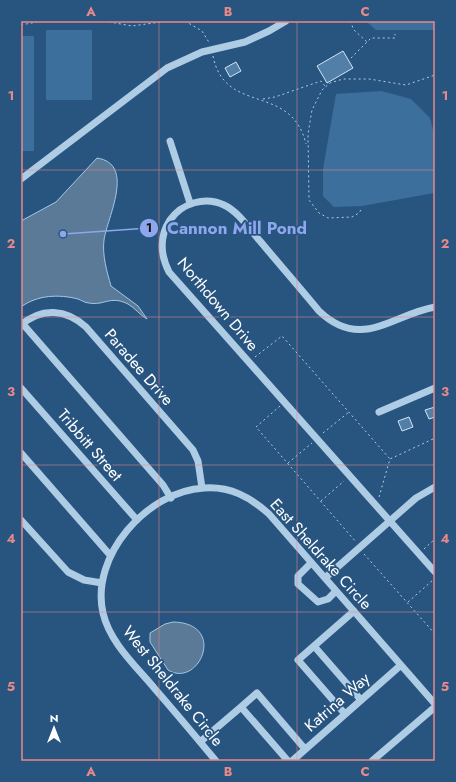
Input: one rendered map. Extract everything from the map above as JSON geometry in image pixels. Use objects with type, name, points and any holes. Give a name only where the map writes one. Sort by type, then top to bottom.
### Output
[{"type":"street","points":[[21,179],[167,68],[202,52],[245,42],[286,21]]},
{"type":"street","points":[[170,142],[190,203],[208,201],[217,202],[230,208],[319,311],[334,324],[342,327],[367,330],[435,307]]},
{"type":"street","name":"Northdown Drive","points":[[190,203],[178,212],[165,228],[161,247],[163,261],[169,272],[435,572]]},
{"type":"street","name":"Paradee Drive","points":[[22,324],[36,315],[52,312],[71,316],[86,327],[193,450],[198,461],[202,488]]},
{"type":"street","points":[[22,324],[163,485],[171,498]]},
{"type":"street","name":"Tribbitt Street","points":[[21,388],[137,520]]},
{"type":"street","points":[[380,412],[435,388]]},
{"type":"street","points":[[21,453],[110,555]]},
{"type":"street","points":[[325,578],[416,498],[435,487]]},
{"type":"street","name":"East Sheldrake Circle","points":[[137,520],[171,498],[202,488],[215,488],[238,493],[259,504],[354,611],[435,706]]},
{"type":"street","points":[[21,520],[68,572],[84,580],[102,583]]},
{"type":"street","name":"West Sheldrake Circle","points":[[137,520],[120,540],[110,555],[104,571],[101,594],[103,614],[115,641],[216,761]]},
{"type":"street","points":[[311,563],[298,576],[298,584],[318,602],[328,599],[336,591]]},
{"type":"street","points":[[345,714],[298,660],[354,611]]},
{"type":"street","points":[[314,646],[361,700]]},
{"type":"street","name":"Katrina Way","points":[[292,761],[401,665]]},
{"type":"street","points":[[200,742],[257,693],[305,749]]},
{"type":"street","points":[[372,761],[435,706]]},
{"type":"street","points":[[241,707],[288,761]]},
{"type":"path","points":[[21,25],[42,21]]},
{"type":"path","points":[[104,21],[132,26],[168,21]]},
{"type":"path","points":[[185,21],[202,31],[210,44]]},
{"type":"path","points":[[350,21],[354,30],[367,42]]},
{"type":"path","points":[[351,58],[372,38],[395,38],[395,34]]},
{"type":"path","points":[[212,54],[217,70],[226,83],[240,93],[276,105],[291,116],[302,132],[307,146]]},
{"type":"path","points":[[361,210],[352,217],[330,218],[323,216],[316,210],[309,197],[307,146],[312,110],[325,86],[337,79],[351,78],[406,85],[435,75]]},
{"type":"path","points":[[261,100],[276,97],[321,81],[325,86]]},
{"type":"path","points":[[254,358],[282,336],[390,459]]},
{"type":"path","points":[[280,406],[256,427],[356,542]]},
{"type":"path","points":[[323,433],[349,412]]},
{"type":"path","points":[[379,497],[390,459],[435,438]]},
{"type":"path","points":[[288,464],[313,443]]},
{"type":"path","points":[[320,501],[345,480]]},
{"type":"path","points":[[424,549],[435,539]]},
{"type":"path","points":[[364,554],[435,634]]},
{"type":"path","points":[[407,603],[433,580]]},
{"type":"shaded area","points":[[368,21],[435,21],[435,30],[376,30],[368,23]]},
{"type":"shaded area","points":[[46,30],[92,30],[92,100],[46,100]]},
{"type":"shaded area","points":[[21,36],[34,36],[34,151],[21,151]]},
{"type":"shaded area","points":[[381,91],[411,99],[430,118],[435,137],[434,193],[362,206],[334,207],[323,196],[323,169],[336,94]]},
{"type":"shaded area","points":[[97,158],[109,162],[115,170],[117,181],[116,193],[104,240],[105,263],[111,286],[138,306],[147,319],[133,307],[122,301],[116,300],[94,304],[86,303],[71,297],[56,296],[34,300],[21,307],[21,221],[56,202]]},
{"type":"shaded area","points":[[173,622],[190,625],[200,633],[204,643],[203,654],[198,663],[190,671],[179,673],[168,670],[150,642],[150,633],[165,624]]},
{"type":"building","points":[[343,51],[353,68],[327,83],[317,66]]},
{"type":"building","points":[[236,62],[241,71],[230,77],[225,68]]},
{"type":"building","points":[[435,407],[435,417],[429,419],[425,410]]},
{"type":"building","points":[[409,417],[413,427],[402,431],[398,421]]},
{"type":"place","name":"Cannon Mill Pond","points":[[63,234]]}]
